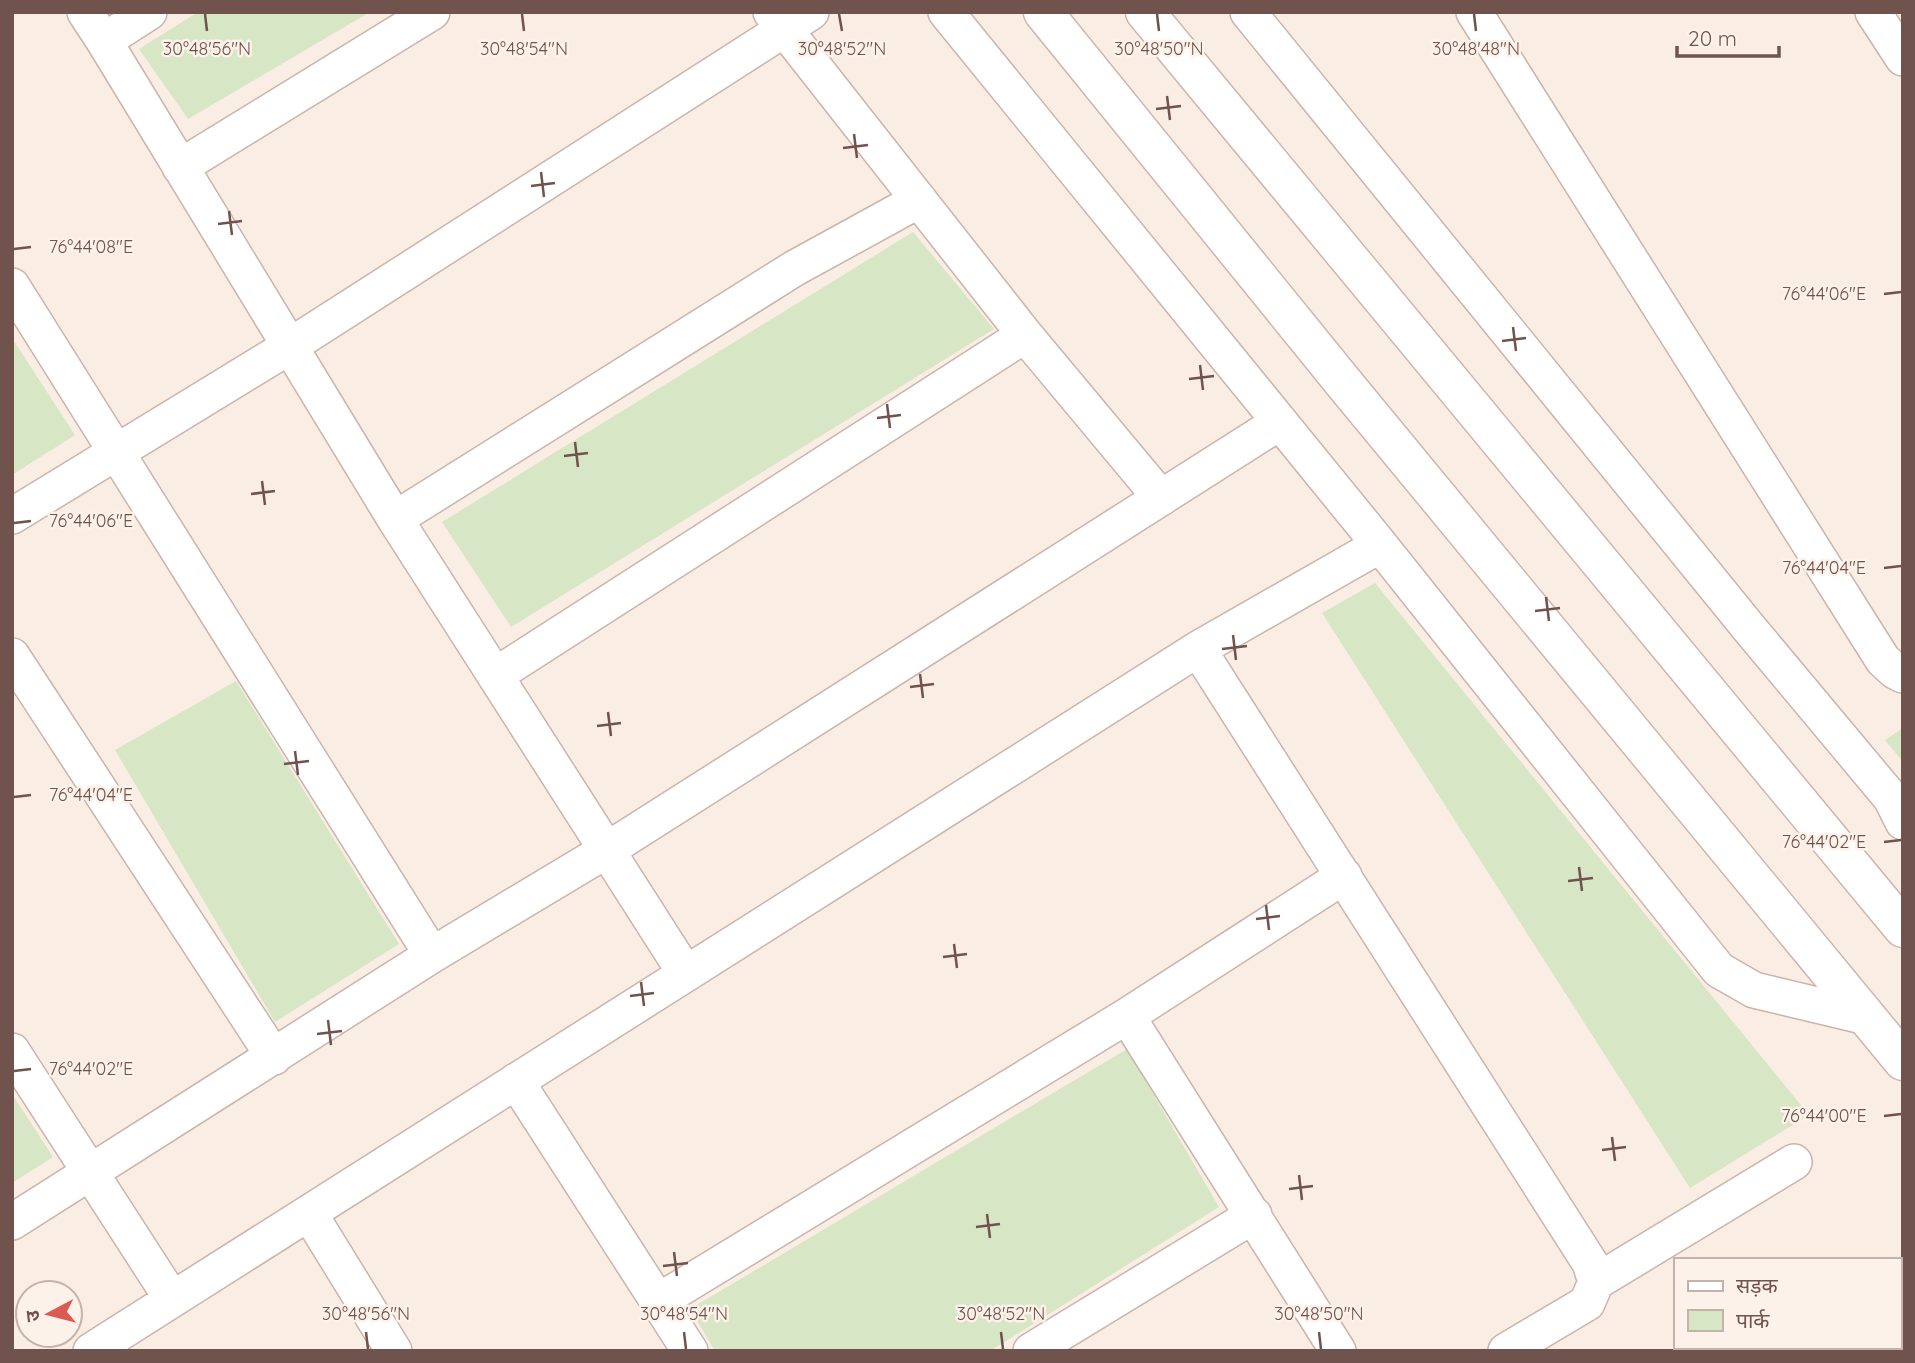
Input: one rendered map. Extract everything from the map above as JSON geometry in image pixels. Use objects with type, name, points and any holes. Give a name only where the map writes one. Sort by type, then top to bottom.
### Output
[{"type":"street","points":[[85,12],[395,519],[685,974]]},
{"type":"street","points":[[104,41],[149,12]]},
{"type":"street","points":[[180,167],[432,12]]},
{"type":"street","points":[[946,12],[1380,545],[1719,970],[1754,990],[1867,1017]]},
{"type":"street","points":[[1043,12],[1903,1061]]},
{"type":"street","points":[[1146,12],[1903,928]]},
{"type":"street","points":[[1248,12],[1749,628],[1891,798],[1903,822]]},
{"type":"street","points":[[1474,12],[1883,660],[1903,675]]},
{"type":"street","points":[[1873,12],[1903,58]]},
{"type":"street","points":[[12,516],[290,346],[789,18],[919,200],[1025,335],[1161,499]]},
{"type":"street","points":[[395,519],[795,268],[919,200]]},
{"type":"street","points":[[12,286],[432,955]]},
{"type":"street","points":[[496,675],[1025,335]]},
{"type":"street","points":[[12,1222],[432,955],[607,850],[1280,422]]},
{"type":"street","points":[[93,1350],[1198,649],[1380,545]]},
{"type":"street","points":[[1198,649],[1590,1264],[1597,1282]]},
{"type":"street","points":[[12,656],[274,1057]]},
{"type":"street","points":[[659,1301],[1127,1016],[1344,876]]},
{"type":"street","points":[[1127,1016],[1338,1351]]},
{"type":"street","points":[[12,1051],[172,1299]]},
{"type":"street","points":[[516,1081],[690,1351]]},
{"type":"street","points":[[1506,1351],[1587,1303],[1597,1282],[1794,1162]]},
{"type":"street","points":[[309,1213],[394,1351]]},
{"type":"street","points":[[1031,1351],[1254,1214]]},
{"type":"green space","points":[[198,12],[370,12],[188,119],[139,49]]},
{"type":"green space","points":[[913,232],[994,329],[511,627],[442,522]]},
{"type":"green space","points":[[12,338],[75,435],[12,475]]},
{"type":"green space","points":[[1375,583],[1809,1115],[1690,1188],[1322,613]]},
{"type":"green space","points":[[236,681],[399,944],[275,1022],[115,750]]},
{"type":"green space","points":[[1903,728],[1903,762],[1885,740]]},
{"type":"green space","points":[[1127,1049],[1219,1207],[990,1351],[715,1351],[690,1309]]},
{"type":"green space","points":[[12,1094],[53,1157],[12,1183]]}]
